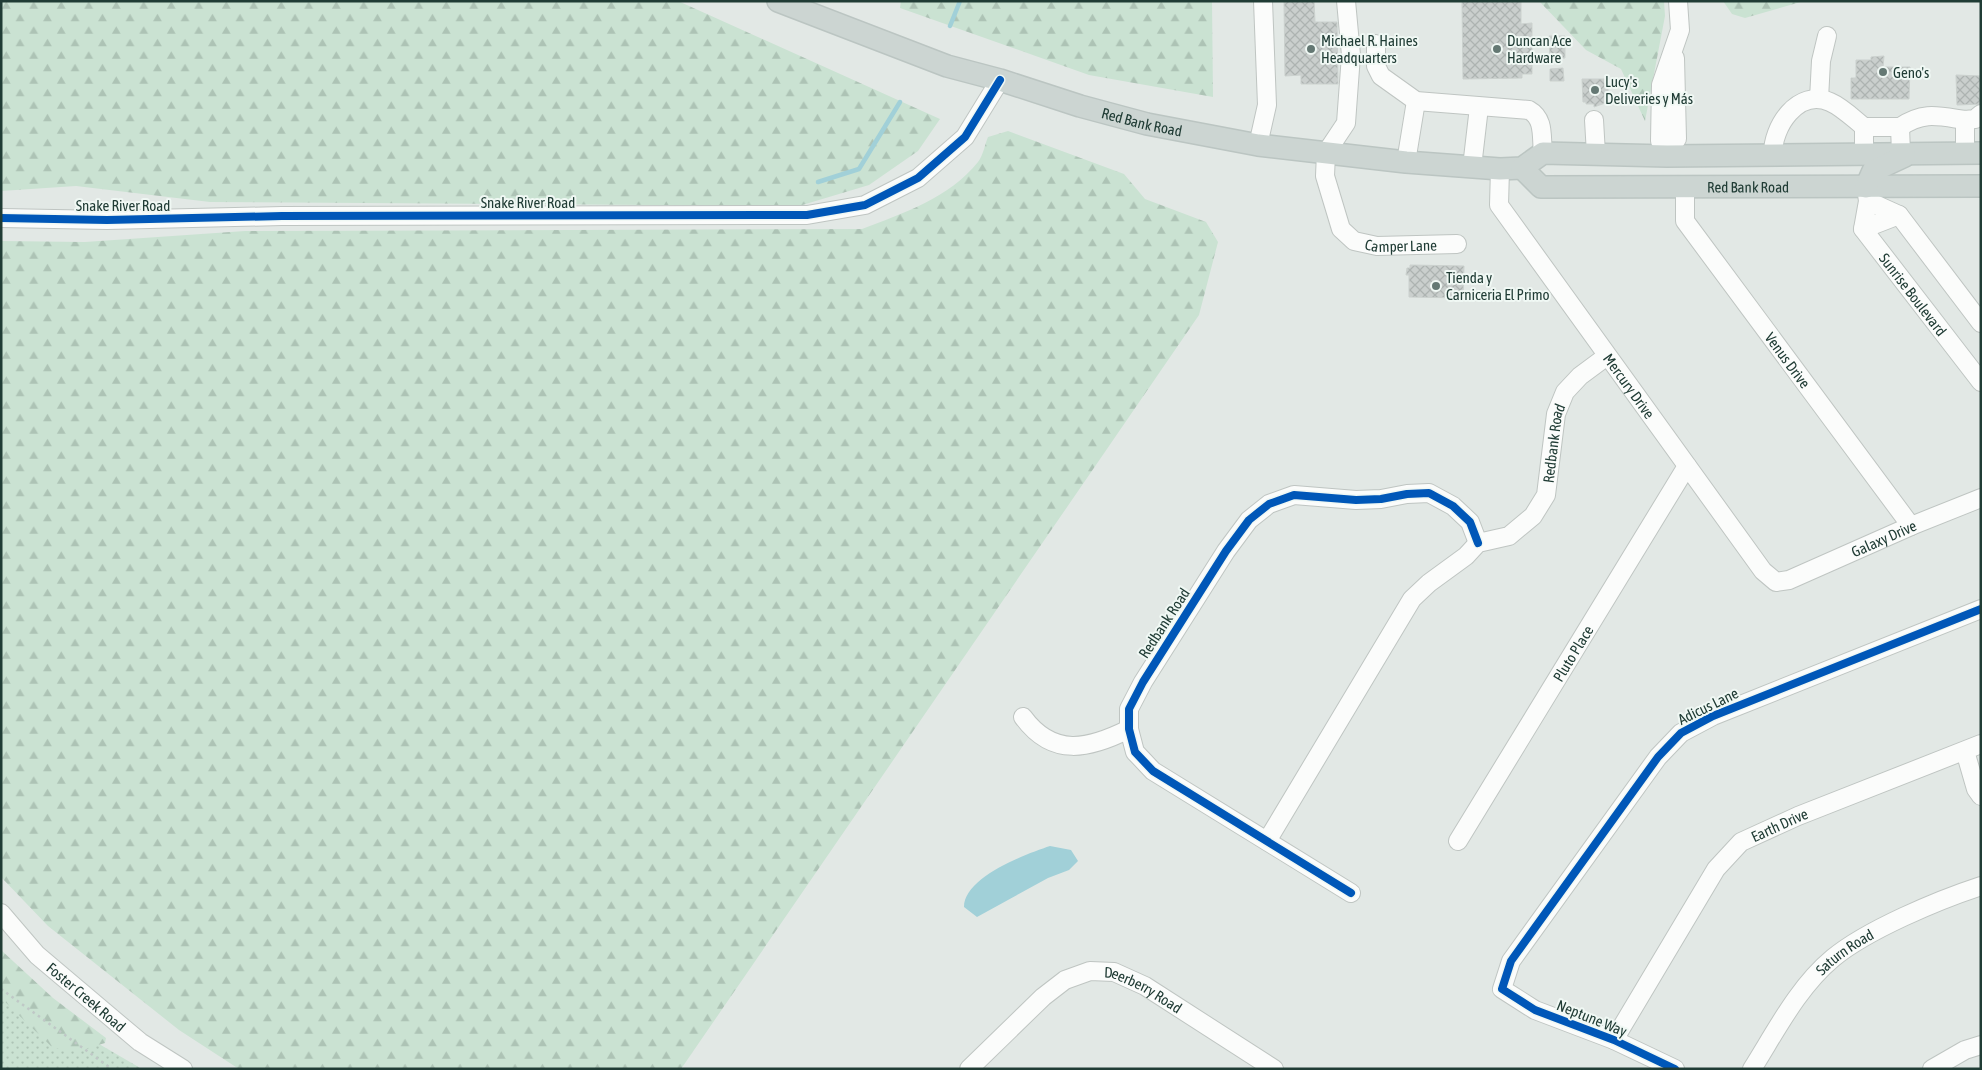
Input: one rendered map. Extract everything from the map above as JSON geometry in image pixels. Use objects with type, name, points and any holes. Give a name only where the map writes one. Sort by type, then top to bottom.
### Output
[{"type":"main road","name":"Red Bank Road","points":[[778,1],[947,66],[1000,80],[1080,106],[1147,124],[1258,145],[1406,162],[1500,169],[1522,168],[1541,187],[1685,186],[1867,194],[1981,186]]},
{"type":"main road","name":"Red Bank Road","points":[[1542,153],[1773,155],[1973,153]]},
{"type":"main road","points":[[1522,168],[1542,153]]},
{"type":"main road","points":[[1642,187],[1662,170],[1667,153]]},
{"type":"main road","points":[[1867,194],[1873,171],[1906,153]]},
{"type":"street","points":[[1258,145],[1267,104],[1263,1]]},
{"type":"street","points":[[1326,152],[1346,123],[1351,55],[1346,1]]},
{"type":"street","points":[[1667,153],[1677,139],[1675,45],[1680,30],[1678,1]]},
{"type":"street","points":[[1819,99],[1821,61],[1827,36]]},
{"type":"street","points":[[1376,44],[1376,66],[1381,76],[1416,101],[1530,110],[1537,114],[1540,122],[1542,153]]},
{"type":"street","name":"Snake River Road","points":[[1,218],[107,220],[302,216],[807,216],[865,205],[918,178],[964,137],[1000,80]]},
{"type":"street","points":[[1773,155],[1774,137],[1783,118],[1804,102],[1819,99],[1831,102],[1864,127],[1900,127],[1912,119],[1929,115],[1975,119],[1973,153]]},
{"type":"street","points":[[1406,162],[1416,101]]},
{"type":"street","points":[[1472,167],[1479,107]]},
{"type":"street","points":[[1594,120],[1596,154]]},
{"type":"street","points":[[1864,127],[1864,154]]},
{"type":"street","points":[[1900,127],[1906,153]]},
{"type":"street","name":"Camper Lane","points":[[1326,152],[1325,176],[1332,205],[1341,229],[1354,241],[1377,246],[1457,244]]},
{"type":"street","name":"Mercury Drive","points":[[1500,169],[1499,206],[1763,571],[1776,582],[1790,580]]},
{"type":"street","name":"Venus Drive","points":[[1685,186],[1685,221],[1911,526]]},
{"type":"street","points":[[1899,215],[1863,228],[1867,194],[1899,215],[1981,323]]},
{"type":"street","name":"Sunrise Boulevard","points":[[1863,228],[1981,382]]},
{"type":"street","name":"Redbank Road","points":[[1351,893],[1152,771],[1136,752],[1129,729],[1129,710],[1143,682],[1248,520],[1269,504],[1294,495],[1356,500],[1429,493],[1454,506],[1470,522],[1478,543],[1509,536],[1533,516],[1546,495],[1556,414],[1565,392],[1580,376],[1607,356]]},
{"type":"street","name":"Pluto Place","points":[[1458,841],[1687,466]]},
{"type":"street","name":"Galaxy Drive","points":[[1790,580],[1911,526],[1981,498]]},
{"type":"street","points":[[1267,841],[1412,599],[1429,583],[1466,556],[1478,543]]},
{"type":"street","name":"Adicus Lane","points":[[1502,988],[1511,961],[1658,757],[1680,733],[1713,716],[1981,609]]},
{"type":"street","points":[[1023,717],[1033,730],[1054,742],[1079,747],[1103,742],[1129,729]]},
{"type":"street","points":[[1973,747],[1976,788],[1981,796]]},
{"type":"street","name":"Earth Drive","points":[[1614,1040],[1716,869],[1741,842],[1798,816],[1973,747]]},
{"type":"street","name":"Saturn Road","points":[[1752,1069],[1799,995],[1833,958],[1879,929],[1981,886]]},
{"type":"street","name":"Foster Creek Road","points":[[1,913],[37,955],[140,1042],[183,1069]]},
{"type":"street","name":"Deerberry Road","points":[[969,1069],[1043,998],[1065,980],[1090,970],[1114,972],[1145,986],[1274,1069]]},
{"type":"street","name":"Neptune Way","points":[[1502,988],[1535,1010],[1614,1040],[1675,1069]]},
{"type":"street","points":[[1932,1069],[1965,1050],[1981,1045]]},
{"type":"path","points":[[1,989],[112,1069]]},
{"type":"green space","points":[[1,1],[678,1],[940,119],[918,151],[869,185],[799,206],[210,202],[76,186],[1,191]]},
{"type":"green space","points":[[901,1],[1212,1],[1213,97],[1089,75],[900,8]]},
{"type":"green space","points":[[1539,1],[1664,1],[1665,16],[1645,121],[1621,69],[1586,50]]},
{"type":"green space","points":[[1723,1],[1804,1],[1745,18],[1732,14]]},
{"type":"green space","points":[[1008,131],[1124,174],[1145,199],[1206,222],[1218,242],[1199,315],[681,1069],[239,1069],[179,1030],[48,926],[1,877],[1,241],[85,242],[245,231],[862,229],[910,210],[940,195],[966,175],[978,162],[988,137]]},
{"type":"green space","points":[[1,950],[53,998],[106,1038],[105,1043],[78,1051],[53,1048],[1,998]]},
{"type":"green space","points":[[1,987],[142,1069],[1,1069]]},
{"type":"water","points":[[1050,846],[1071,850],[1078,861],[1069,870],[1048,878],[977,917],[964,907],[967,896],[974,886],[985,877],[1012,861]]},
{"type":"building","name":"Michael R. Haines Headquarters","points":[[1284,1],[1314,1],[1315,22],[1337,22],[1338,84],[1301,84],[1301,75],[1285,76]]},
{"type":"building","name":"Duncan Ace Hardware","points":[[1462,1],[1521,1],[1521,24],[1532,23],[1532,74],[1522,74],[1522,78],[1463,79]]},
{"type":"building","points":[[1549,36],[1565,36],[1565,58],[1550,59]]},
{"type":"building","name":"Geno's","points":[[1884,56],[1883,67],[1910,67],[1909,99],[1851,99],[1851,78],[1856,78],[1856,60],[1871,60],[1871,57]]},
{"type":"building","points":[[1563,68],[1564,81],[1550,81],[1550,69]]},
{"type":"building","points":[[1956,75],[1981,76],[1981,104],[1957,105]]},
{"type":"building","name":"Lucy's Deliveries y Más","points":[[1582,79],[1608,79],[1608,102],[1594,107],[1594,104],[1583,102]]},
{"type":"building","name":"Tienda y Carniceria El Primo","points":[[1410,265],[1464,266],[1463,298],[1409,297],[1409,275],[1406,275],[1407,268],[1410,268]]},
{"type":"waterway","points":[[950,26],[960,1]]},
{"type":"waterway","points":[[818,182],[859,169],[900,102]]},
{"type":"cycle path","points":[[1,218],[107,220],[282,216],[807,215],[865,205],[918,178],[965,137],[1000,80]]},
{"type":"cycle path","points":[[1351,893],[1153,771],[1135,752],[1129,729],[1129,709],[1143,682],[1226,551],[1249,520],[1269,504],[1294,495],[1356,500],[1429,493],[1453,506],[1470,522],[1478,543]]},
{"type":"cycle path","points":[[1675,1069],[1614,1040],[1535,1010],[1502,989],[1511,961],[1658,757],[1681,733],[1713,716],[1981,609]]},
{"type":"place","name":"Michael R. Haines Headquarters","points":[[1311,49]]},
{"type":"place","name":"Duncan Ace Hardware","points":[[1497,49]]},
{"type":"place","name":"Geno's","points":[[1883,72]]},
{"type":"place","name":"Lucy's Deliveries y Más","points":[[1595,90]]},
{"type":"place","name":"Tienda y Carniceria El Primo","points":[[1436,286]]}]
